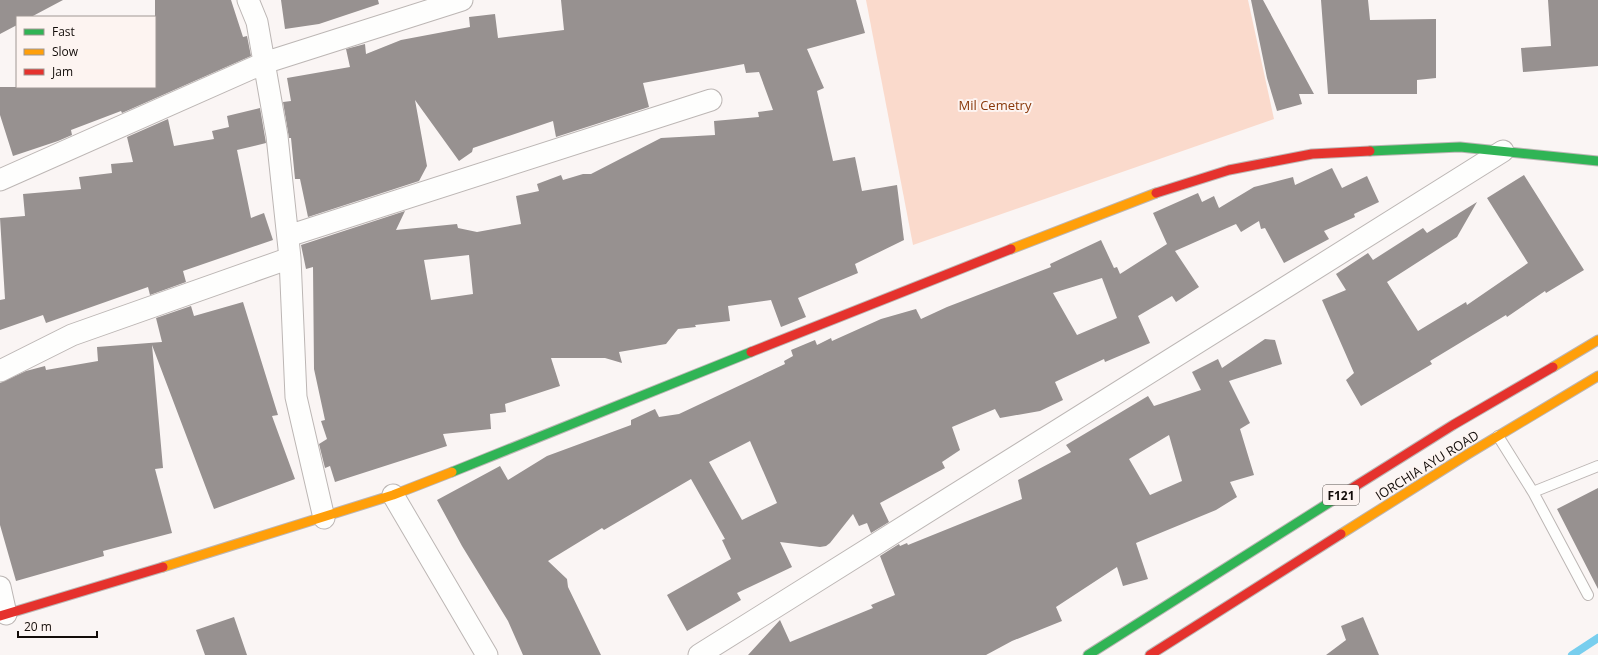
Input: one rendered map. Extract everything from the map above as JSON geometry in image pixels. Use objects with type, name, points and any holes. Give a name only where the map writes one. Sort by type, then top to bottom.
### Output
[{"type":"street","points":[[248,0],[257,22],[278,136],[290,258],[296,397],[324,518]]},
{"type":"street","points":[[0,180],[264,63],[462,0]]},
{"type":"street","points":[[288,236],[711,100]]},
{"type":"street","points":[[0,587],[3,615],[324,518],[393,495],[1103,212],[1178,185],[1230,170],[1312,154],[1460,147],[1598,161]]},
{"type":"street","points":[[699,655],[1503,151]]},
{"type":"street","points":[[0,371],[72,335],[290,258]]},
{"type":"street","name":"F121","points":[[1088,655],[1453,424],[1598,340]]},
{"type":"street","name":"IORCHIA AYU ROAD","points":[[1150,655],[1498,436],[1598,376]]},
{"type":"street","points":[[393,495],[487,655]]},
{"type":"lane","points":[[1498,436],[1533,492],[1588,595]]},
{"type":"lane","points":[[1533,492],[1598,466]]},
{"type":"green space","name":"Mil Cemetry","points":[[866,0],[1248,0],[1274,119],[913,245]]},
{"type":"building","points":[[0,0],[63,0],[33,16],[16,16],[16,26],[0,34]]},
{"type":"building","points":[[155,0],[231,0],[243,37],[247,36],[251,56],[122,113],[121,111],[71,130],[72,135],[58,141],[13,156],[0,115],[0,87],[156,88]]},
{"type":"building","points":[[281,0],[378,0],[379,4],[319,24],[285,29]]},
{"type":"building","points":[[561,0],[856,0],[865,33],[807,49],[824,88],[817,91],[833,161],[855,157],[862,191],[897,185],[904,240],[855,264],[858,273],[798,298],[806,317],[781,327],[771,300],[728,306],[730,321],[695,325],[696,327],[678,329],[666,344],[619,352],[622,363],[605,358],[551,358],[560,386],[505,404],[506,412],[490,414],[491,429],[443,434],[447,446],[335,482],[330,466],[325,468],[319,444],[327,439],[321,421],[325,420],[314,369],[313,267],[306,269],[301,245],[405,211],[396,230],[457,224],[458,228],[477,232],[521,224],[516,196],[539,191],[537,184],[561,175],[563,180],[583,174],[591,174],[661,138],[715,135],[714,121],[759,117],[758,112],[773,110],[759,72],[746,73],[744,64],[643,83],[649,107],[556,137],[553,121],[473,148],[472,152],[459,161],[415,100],[427,166],[419,181],[308,217],[300,179],[295,179],[291,138],[289,138],[283,102],[291,101],[287,78],[350,67],[346,49],[365,44],[366,54],[401,40],[470,27],[469,17],[495,14],[498,38],[564,30]],"holes":[[[469,255],[473,294],[431,300],[424,260]]]},
{"type":"building","points":[[1251,0],[1263,0],[1314,94],[1299,94],[1302,104],[1277,111],[1267,78]]},
{"type":"building","points":[[1321,0],[1368,0],[1370,20],[1436,19],[1436,78],[1417,80],[1417,94],[1328,94]]},
{"type":"building","points":[[1548,0],[1598,0],[1598,66],[1523,72],[1521,48],[1551,46]]},
{"type":"building","points":[[260,108],[266,143],[237,150],[251,218],[264,213],[273,240],[183,271],[186,282],[150,295],[148,287],[46,323],[43,315],[0,330],[0,300],[5,299],[0,218],[25,216],[23,194],[81,189],[79,177],[112,173],[111,164],[133,162],[127,137],[168,119],[174,146],[214,139],[212,131],[229,127],[227,116]]},
{"type":"building","points":[[1332,168],[1342,188],[1367,176],[1379,202],[1354,214],[1355,217],[1324,231],[1329,239],[1284,263],[1265,228],[1261,229],[1259,221],[1241,232],[1236,224],[1175,251],[1199,287],[1176,302],[1172,296],[1138,316],[1150,343],[1105,362],[1104,359],[1055,382],[1063,400],[1040,411],[1000,418],[995,409],[952,427],[960,450],[942,462],[945,468],[880,503],[889,522],[871,533],[867,523],[859,526],[853,514],[826,546],[820,547],[780,542],[792,567],[737,593],[741,600],[687,631],[667,595],[731,559],[722,540],[725,539],[691,479],[604,530],[602,528],[548,561],[567,579],[568,587],[601,655],[523,655],[508,621],[462,546],[437,500],[500,466],[508,480],[547,456],[631,425],[631,420],[655,409],[659,417],[679,414],[785,364],[784,361],[793,356],[791,350],[815,340],[817,345],[831,338],[832,341],[881,319],[916,309],[921,319],[947,307],[1051,267],[1050,264],[1101,240],[1114,268],[1117,267],[1120,274],[1167,244],[1153,213],[1198,193],[1202,202],[1214,196],[1219,208],[1254,187],[1293,177],[1295,185]],"holes":[[[1102,278],[1117,318],[1077,335],[1053,293]],[[750,441],[777,503],[742,520],[709,462]]]},
{"type":"building","points":[[1524,175],[1584,270],[1546,293],[1545,291],[1507,317],[1506,315],[1430,361],[1432,364],[1361,406],[1346,380],[1354,373],[1322,300],[1346,290],[1336,274],[1368,253],[1373,260],[1423,228],[1427,233],[1477,202],[1457,237],[1387,282],[1418,331],[1466,302],[1467,305],[1528,263],[1487,198]]},
{"type":"building","points":[[243,302],[278,415],[272,416],[295,479],[214,509],[152,345],[163,468],[155,469],[172,533],[103,551],[104,556],[16,581],[0,525],[0,383],[26,371],[45,366],[46,370],[98,361],[97,347],[162,342],[156,318],[191,306],[194,316]]},
{"type":"building","points":[[1265,339],[1275,340],[1282,364],[1229,381],[1250,423],[1240,429],[1254,475],[1230,482],[1237,497],[1216,510],[1136,543],[1148,579],[1123,586],[1117,567],[1056,607],[1062,621],[1012,641],[986,655],[748,655],[780,620],[790,642],[873,608],[871,605],[895,595],[880,556],[899,544],[900,546],[907,543],[908,545],[1022,499],[1018,480],[1071,452],[1066,445],[1148,396],[1154,406],[1201,390],[1192,372],[1218,359],[1222,368]],"holes":[[[1169,435],[1182,481],[1150,495],[1129,459]]]},
{"type":"building","points":[[1598,488],[1598,589],[1557,509]]},
{"type":"building","points":[[234,617],[247,655],[205,655],[196,630]]},
{"type":"building","points":[[1363,617],[1379,655],[1326,655],[1346,640],[1341,626]]},
{"type":"waterway","points":[[1572,655],[1598,638]]},
{"type":"traffic: fast","points":[[1370,151],[1460,147],[1598,161]]},
{"type":"traffic: fast","points":[[452,472],[751,352]]},
{"type":"traffic: fast","points":[[1088,655],[1346,492]]},
{"type":"traffic: slow","points":[[1011,249],[1156,193]]},
{"type":"traffic: slow","points":[[1553,367],[1598,340]]},
{"type":"traffic: slow","points":[[1341,534],[1468,454],[1598,376]]},
{"type":"traffic: slow","points":[[163,567],[393,495],[452,472]]},
{"type":"traffic: jam","points":[[1156,193],[1229,170],[1312,154],[1370,151]]},
{"type":"traffic: jam","points":[[751,352],[1011,249]]},
{"type":"traffic: jam","points":[[1346,492],[1453,425],[1553,367]]},
{"type":"traffic: jam","points":[[1150,655],[1341,534]]},
{"type":"traffic: jam","points":[[0,616],[163,567]]}]
